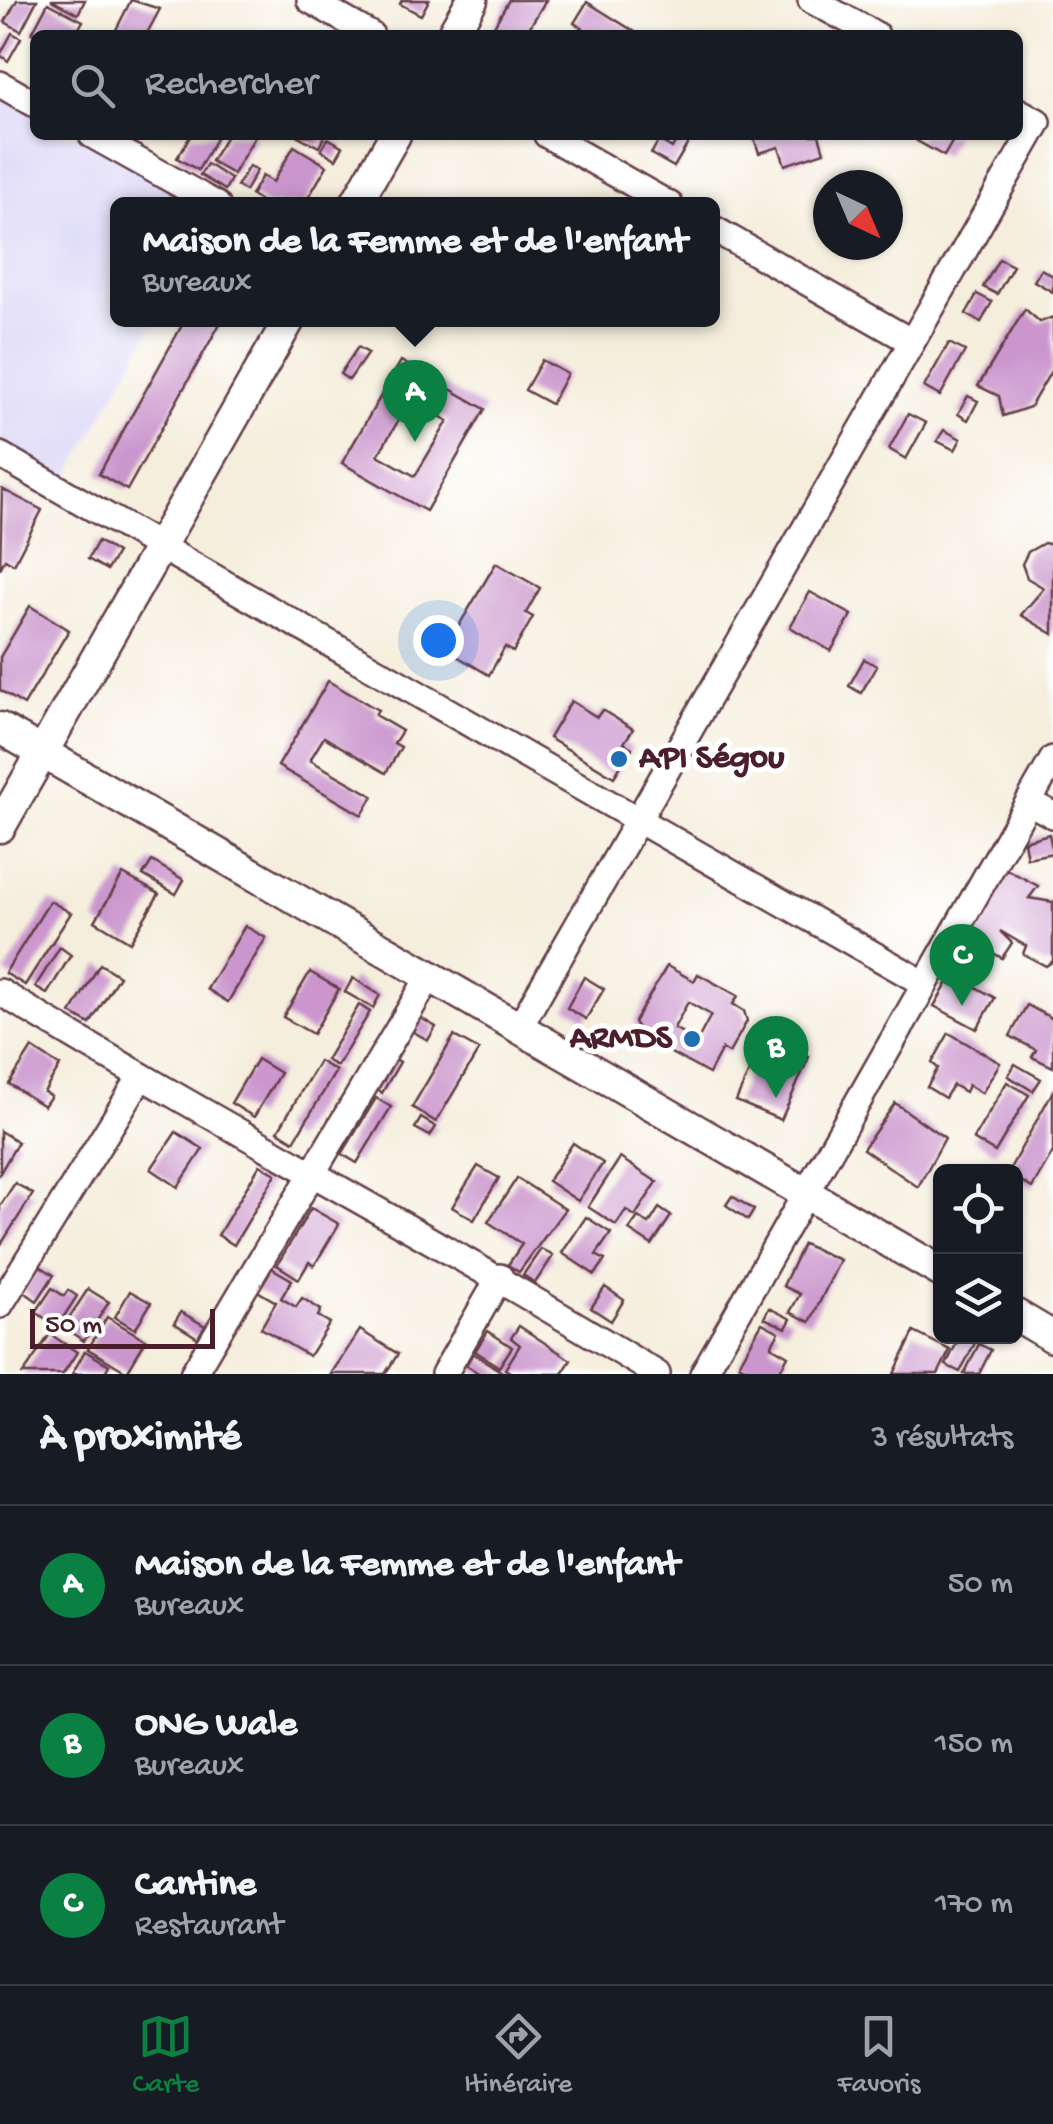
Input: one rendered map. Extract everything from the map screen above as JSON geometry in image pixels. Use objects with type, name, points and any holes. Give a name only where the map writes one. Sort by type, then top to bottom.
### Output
[{"type":"street","points":[[310,0],[362,30]]},
{"type":"street","points":[[455,30],[472,0]]},
{"type":"street","points":[[810,0],[867,30]]},
{"type":"street","points":[[0,84],[30,101]]},
{"type":"street","points":[[520,1026],[1038,122],[1023,114]]},
{"type":"street","points":[[101,140],[204,197]]},
{"type":"street","points":[[359,197],[392,140]]},
{"type":"street","points":[[556,140],[658,197]]},
{"type":"street","points":[[720,233],[912,342]]},
{"type":"street","points":[[0,827],[286,327]]},
{"type":"street","points":[[0,455],[925,984]]},
{"type":"street","points":[[0,728],[933,1267]]},
{"type":"street","points":[[703,1374],[1053,759]]},
{"type":"street","points":[[1029,802],[1053,815]]},
{"type":"street","points":[[193,1374],[310,1171],[431,974]]},
{"type":"street","points":[[0,992],[140,1078],[500,1277],[657,1374]]},
{"type":"street","points":[[0,1304],[140,1078]]},
{"type":"street","points":[[444,1374],[500,1277]]},
{"type":"street","points":[[1023,1319],[1053,1338]]},
{"type":"shaded area","points":[[0,84],[30,101],[30,140],[101,140],[204,197],[110,197],[110,327],[152,327],[61,490],[0,455]]},
{"type":"building","points":[[17,0],[37,0],[21,31],[5,22]]},
{"type":"building","points":[[51,0],[85,0],[78,14]]},
{"type":"building","points":[[131,0],[160,9],[149,30],[116,30]]},
{"type":"building","points":[[402,0],[429,0],[421,15],[400,4]]},
{"type":"building","points":[[509,0],[546,0],[528,30],[492,30]]},
{"type":"building","points":[[587,2],[632,30],[586,30],[574,23]]},
{"type":"building","points":[[48,3],[83,21],[78,30],[34,30]]},
{"type":"building","points":[[12,33],[21,38],[8,61],[0,55]]},
{"type":"building","points":[[188,140],[215,140],[198,170],[177,158]]},
{"type":"building","points":[[224,140],[253,140],[233,174],[211,161]]},
{"type":"building","points":[[327,140],[343,147],[336,159],[321,150]]},
{"type":"building","points":[[659,140],[672,148],[676,140],[690,140],[674,167],[651,154]]},
{"type":"building","points":[[755,140],[820,140],[824,152],[785,165],[779,147],[759,153]]},
{"type":"building","points":[[918,140],[953,140],[944,156]]},
{"type":"building","points":[[294,146],[327,166],[309,197],[251,195],[262,176],[273,182]]},
{"type":"building","points":[[207,164],[231,179],[225,190],[200,175]]},
{"type":"building","points":[[249,166],[257,170],[245,191],[237,186]]},
{"type":"building","points":[[999,259],[1013,266],[997,294],[983,287]]},
{"type":"building","points":[[1041,269],[1053,276],[1053,292],[1034,281]]},
{"type":"building","points":[[977,294],[992,302],[981,322],[966,314]]},
{"type":"building","points":[[1025,309],[1040,322],[1053,317],[1053,368],[1030,407],[1003,416],[999,396],[978,386]]},
{"type":"building","points":[[181,327],[218,327],[127,490],[99,474]]},
{"type":"building","points":[[949,343],[965,351],[940,396],[924,387]]},
{"type":"building","points":[[358,347],[368,353],[349,380],[340,374]]},
{"type":"building","points":[[542,360],[567,374],[551,404],[525,390]]},
{"type":"building","points":[[401,361],[485,409],[426,511],[342,463]],"holes":[[[411,399],[448,421],[415,476],[378,455]]]},
{"type":"building","points":[[968,396],[978,401],[968,420],[958,414]]},
{"type":"building","points":[[908,414],[926,423],[906,459],[889,449]]},
{"type":"building","points":[[944,430],[961,439],[955,450],[937,441]]},
{"type":"building","points":[[2,489],[42,510],[14,564],[5,559],[0,569]]},
{"type":"building","points":[[98,541],[117,553],[107,570],[88,559]]},
{"type":"building","points":[[1044,543],[1053,545],[1053,634],[1021,615],[1044,588],[1027,578],[1022,564],[1028,552]]},
{"type":"building","points":[[496,563],[540,588],[526,613],[533,617],[513,652],[505,647],[489,675],[445,649]]},
{"type":"building","points":[[810,592],[852,615],[831,651],[790,627]]},
{"type":"building","points":[[30,606],[69,630],[24,705],[0,690],[0,657]]},
{"type":"building","points":[[864,659],[877,666],[861,693],[849,686]]},
{"type":"building","points":[[328,681],[378,710],[375,715],[402,731],[394,743],[401,747],[386,773],[324,737],[310,760],[373,796],[362,815],[278,766]]},
{"type":"building","points":[[571,701],[597,717],[602,710],[633,729],[624,743],[632,748],[614,777],[549,738]]},
{"type":"building","points":[[1049,834],[1053,853],[1027,858],[1024,841]]},
{"type":"building","points":[[152,861],[184,880],[176,894],[143,875]]},
{"type":"building","points":[[1006,869],[1038,886],[1029,898],[1053,902],[1053,961],[1046,966],[1023,954],[1026,946],[1000,931],[1012,943],[1002,958],[965,937]]},
{"type":"building","points":[[123,874],[159,894],[130,942],[95,921]]},
{"type":"building","points":[[50,901],[71,913],[25,985],[5,973]]},
{"type":"building","points":[[245,926],[266,938],[228,1002],[207,989]]},
{"type":"building","points":[[60,947],[71,955],[47,994],[35,987]]},
{"type":"building","points":[[100,964],[119,976],[90,1024],[71,1013]]},
{"type":"building","points":[[667,966],[694,981],[698,974],[738,996],[733,1004],[744,1011],[747,1021],[729,1053],[722,1049],[709,1074],[644,1038],[634,1022]],"holes":[[[688,1002],[711,1015],[697,1041],[674,1028]]]},
{"type":"building","points":[[310,972],[339,989],[313,1034],[283,1017]]},
{"type":"building","points":[[953,974],[995,998],[977,1029],[934,1006]]},
{"type":"building","points":[[584,977],[604,989],[586,1019],[567,1008]]},
{"type":"building","points":[[353,978],[380,995],[373,1008],[345,992]]},
{"type":"building","points":[[359,1005],[370,1012],[337,1066],[326,1060]]},
{"type":"building","points":[[1027,1005],[1053,1019],[1053,1067],[1032,1057],[1036,1050],[1010,1036]]},
{"type":"building","points":[[414,1014],[436,1027],[428,1040],[405,1027]]},
{"type":"building","points":[[949,1033],[1000,1063],[982,1093],[968,1085],[965,1092],[953,1085],[945,1098],[927,1087],[938,1068],[932,1063]]},
{"type":"building","points":[[454,1036],[479,1050],[436,1122],[412,1107]]},
{"type":"building","points":[[764,1038],[809,1057],[781,1120],[736,1101]]},
{"type":"building","points":[[32,1048],[60,1066],[44,1092],[51,1096],[44,1106],[9,1084]]},
{"type":"building","points":[[389,1055],[400,1062],[382,1093],[371,1086]]},
{"type":"building","points":[[257,1059],[280,1073],[254,1117],[231,1103]]},
{"type":"building","points":[[319,1061],[336,1071],[294,1141],[278,1131]]},
{"type":"building","points":[[1015,1064],[1041,1079],[1033,1091],[1008,1076]]},
{"type":"building","points":[[1007,1082],[1029,1095],[995,1152],[973,1139]]},
{"type":"building","points":[[1053,1091],[1053,1152],[1032,1188],[1023,1182],[1023,1164],[1012,1164]]},
{"type":"building","points":[[376,1098],[391,1107],[357,1163],[342,1154]]},
{"type":"building","points":[[895,1103],[945,1138],[918,1187],[863,1149]]},
{"type":"building","points":[[421,1118],[436,1127],[430,1136],[415,1128]]},
{"type":"building","points":[[0,1131],[18,1142],[0,1173]]},
{"type":"building","points":[[176,1132],[203,1149],[178,1187],[151,1169]]},
{"type":"building","points":[[573,1143],[603,1163],[578,1201],[548,1181]]},
{"type":"building","points":[[620,1158],[657,1182],[635,1216],[626,1210],[616,1225],[588,1207]]},
{"type":"building","points":[[260,1165],[276,1174],[234,1245],[218,1235]]},
{"type":"building","points":[[478,1166],[499,1178],[474,1220],[452,1207]]},
{"type":"building","points":[[517,1178],[565,1209],[519,1272],[508,1265],[522,1244],[488,1222]]},
{"type":"building","points":[[15,1183],[33,1194],[0,1246],[0,1206]]},
{"type":"building","points":[[732,1196],[754,1210],[748,1220],[726,1205]]},
{"type":"building","points":[[311,1208],[339,1224],[314,1266],[309,1262],[299,1279],[277,1265]]},
{"type":"building","points":[[659,1208],[671,1216],[652,1245],[629,1230],[638,1217],[649,1224]]},
{"type":"building","points":[[586,1217],[611,1233],[596,1255],[605,1260],[595,1275],[562,1253]]},
{"type":"building","points":[[803,1244],[840,1260],[810,1322],[790,1312],[800,1294],[783,1286]]},
{"type":"building","points":[[541,1249],[553,1256],[535,1283],[523,1275]]},
{"type":"building","points":[[40,1266],[54,1275],[37,1301],[23,1291]]},
{"type":"building","points":[[268,1266],[292,1280],[281,1298],[296,1307],[302,1298],[321,1310],[318,1316],[330,1323],[309,1356],[261,1328],[276,1302],[254,1289]]},
{"type":"building","points":[[605,1287],[624,1300],[611,1321],[591,1308]]},
{"type":"building","points":[[52,1288],[64,1296],[68,1290],[77,1296],[57,1327],[36,1312]]},
{"type":"building","points":[[88,1289],[109,1302],[84,1341],[63,1327]]},
{"type":"building","points":[[130,1291],[151,1303],[135,1329],[115,1317]]},
{"type":"building","points":[[769,1308],[791,1319],[786,1328],[764,1318]]},
{"type":"building","points":[[181,1312],[205,1326],[198,1338],[174,1323]]},
{"type":"building","points":[[107,1317],[146,1340],[127,1372],[88,1349]]},
{"type":"building","points":[[762,1323],[779,1332],[771,1346],[788,1356],[778,1374],[756,1374],[739,1364]]},
{"type":"building","points":[[519,1326],[571,1360],[562,1374],[513,1374],[505,1369],[520,1345],[511,1338]]},
{"type":"building","points":[[360,1330],[398,1354],[385,1374],[331,1374]]},
{"type":"building","points":[[488,1331],[512,1347],[499,1367],[475,1351]]},
{"type":"building","points":[[914,1332],[950,1350],[938,1374],[894,1374]]},
{"type":"building","points":[[50,1334],[77,1352],[63,1374],[23,1374]]},
{"type":"building","points":[[956,1344],[974,1344],[960,1372],[946,1365]]},
{"type":"building","points":[[979,1344],[991,1350],[979,1374],[964,1374]]},
{"type":"building","points":[[85,1351],[109,1365],[104,1374],[72,1374]]},
{"type":"building","points":[[473,1353],[505,1374],[480,1374],[466,1365]]},
{"type":"place","name":"Maison de la Femme et de l'enfant","points":[[415,442]]},
{"type":"place","name":"API Ségou","points":[[619,759]]},
{"type":"place","name":"Cantine","points":[[962,1006]]},
{"type":"place","name":"ARMDS","points":[[692,1039]]},
{"type":"place","name":"ONG Wale","points":[[776,1098]]}]
